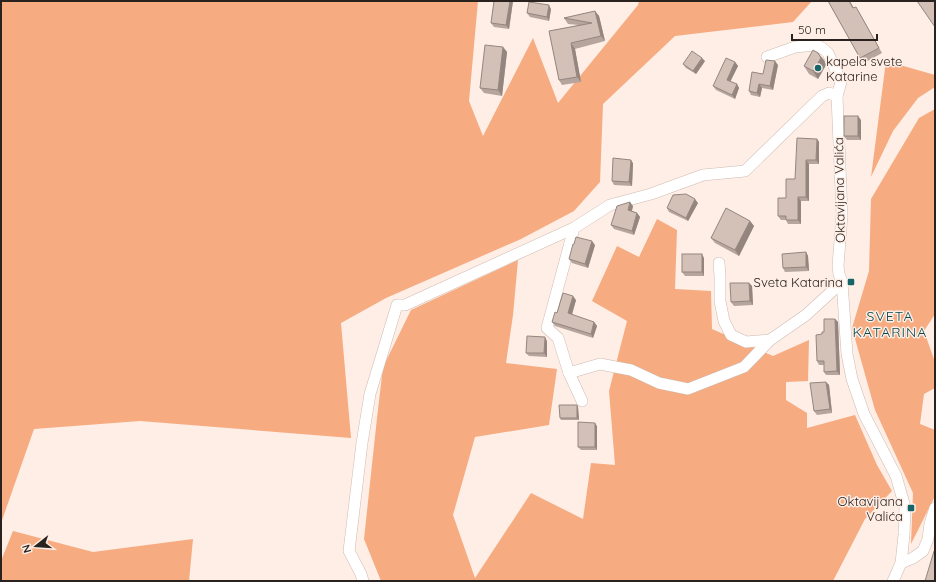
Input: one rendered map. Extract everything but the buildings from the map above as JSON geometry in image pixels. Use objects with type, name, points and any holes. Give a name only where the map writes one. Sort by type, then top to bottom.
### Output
[{"type":"street","name":"Oktavijana Valića","points":[[767,57],[796,47],[816,45],[828,53],[841,82],[837,96],[842,215],[838,266],[842,282],[847,354],[852,378],[864,414],[896,476],[905,507],[904,535],[900,563],[893,581]]},
{"type":"street","points":[[363,581],[349,551],[362,443],[370,394],[397,305],[406,305],[574,228],[610,205],[651,194],[703,175],[745,171],[822,96],[829,93],[837,96]]},
{"type":"street","points":[[574,228],[547,328],[558,338],[569,373],[582,401]]},
{"type":"street","points":[[719,263],[720,301],[724,321],[731,335],[746,342],[770,340]]},
{"type":"street","points":[[569,373],[600,364],[631,370],[659,383],[688,389],[744,367],[770,340],[806,315],[842,282]]},
{"type":"street","points":[[900,563],[913,558],[923,551],[928,539],[930,524],[935,508]]},
{"type":"shaded area","points":[[1,1],[478,1],[469,101],[483,136],[533,38],[558,103],[638,5],[639,1],[812,1],[793,22],[675,36],[603,104],[600,182],[574,211],[521,239],[386,298],[341,323],[351,438],[140,421],[34,429],[1,523]]},
{"type":"shaded area","points":[[886,61],[935,75],[935,87],[918,98],[893,131],[871,177]]},
{"type":"shaded area","points":[[935,109],[935,314],[924,331],[935,362],[935,388],[924,394],[920,424],[935,430],[935,496],[911,544],[913,493],[875,410],[852,328],[869,271],[871,199],[919,118]]},
{"type":"shaded area","points":[[657,219],[677,230],[675,289],[711,291],[712,329],[773,356],[809,340],[808,381],[786,382],[786,400],[807,413],[807,428],[855,415],[877,465],[892,491],[865,519],[833,581],[381,581],[364,539],[377,418],[383,367],[411,310],[518,260],[513,315],[506,363],[557,369],[549,425],[475,437],[453,515],[475,578],[531,493],[583,519],[591,463],[615,465],[609,391],[627,321],[592,301],[617,246],[639,257]]},
{"type":"shaded area","points":[[13,531],[93,552],[193,539],[189,581],[1,581],[1,561]]},
{"type":"place","name":"kapela svete Katarine","points":[[818,68]]},
{"type":"place","name":"Sveta Katarina","points":[[851,282]]},
{"type":"place","name":"Oktavijana Valića","points":[[911,508]]},
{"type":"district","name":"SVETA KATARINA","points":[[890,324]]}]
